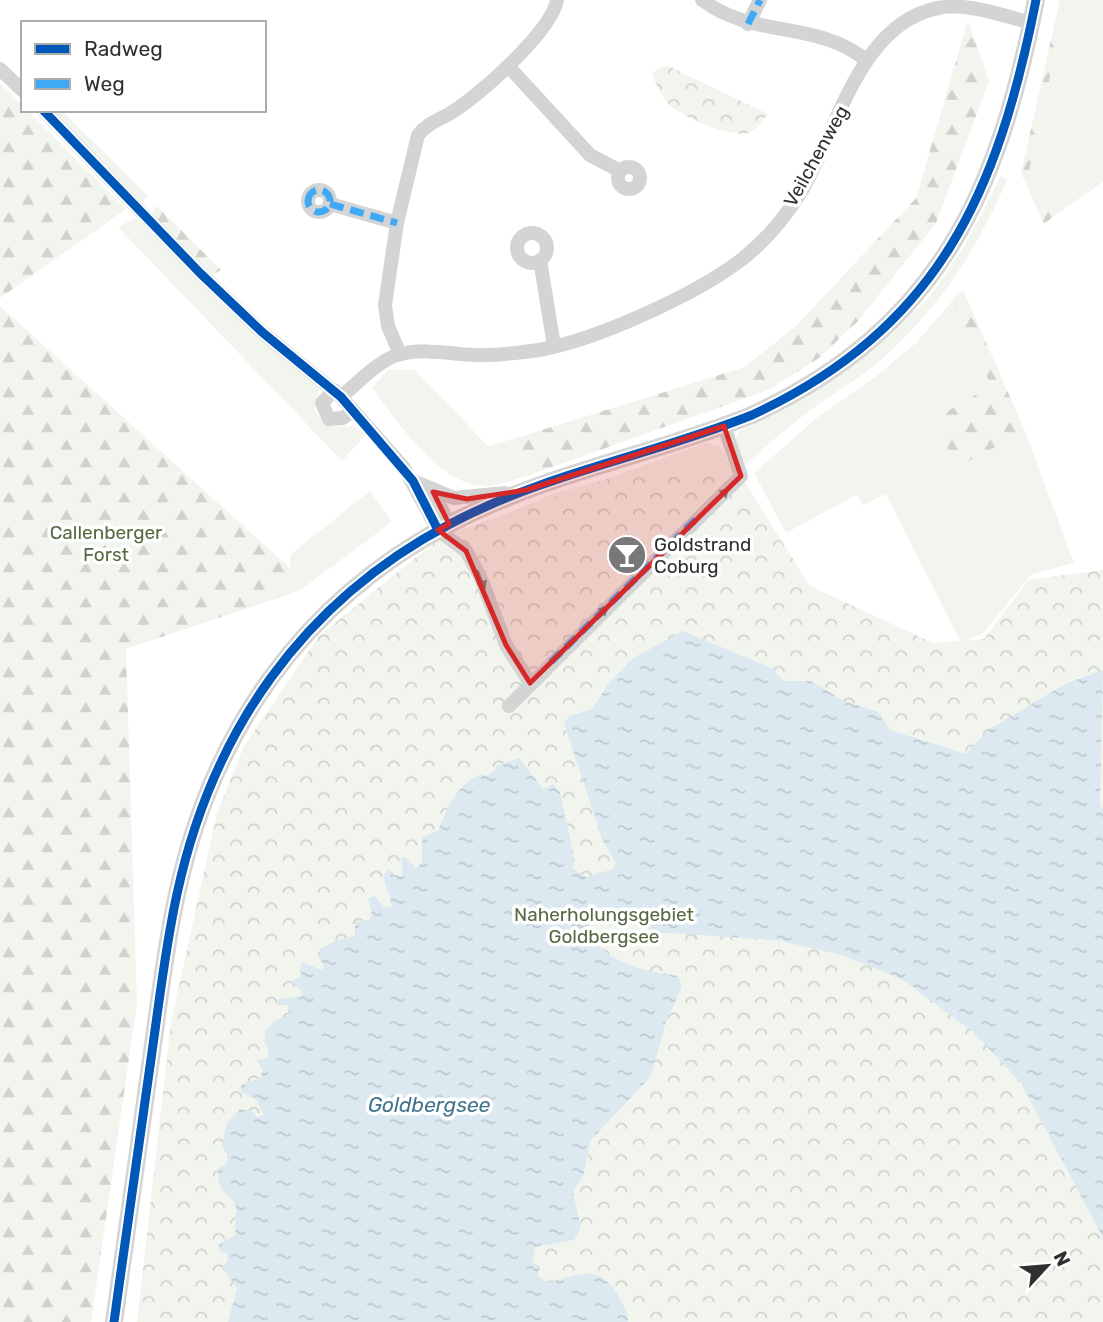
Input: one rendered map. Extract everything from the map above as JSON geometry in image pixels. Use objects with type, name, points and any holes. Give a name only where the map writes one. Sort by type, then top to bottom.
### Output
[{"type":"street","points":[[400,354],[385,314],[397,223],[418,135],[428,124],[449,114],[481,91],[508,66],[553,13],[557,0]]},
{"type":"street","points":[[702,0],[748,24],[820,35],[842,44],[866,60]]},
{"type":"street","points":[[748,24],[760,0]]},
{"type":"street","points":[[114,1322],[177,895],[212,783],[239,724],[276,668],[296,645],[360,584],[404,550],[449,524],[570,473],[724,426],[781,401],[848,359],[902,312],[929,282],[964,228],[1002,138],[1036,0]]},
{"type":"street","name":"Veilchenweg","points":[[337,393],[400,354],[443,351],[476,355],[554,346],[668,301],[718,276],[743,259],[773,229],[800,194],[866,60],[897,25],[939,8],[966,4],[1032,23]]},
{"type":"street","points":[[508,66],[590,155],[620,171]]},
{"type":"street","points":[[0,69],[21,89]]},
{"type":"street","points":[[45,112],[200,273],[262,332],[337,393],[449,524]]},
{"type":"street","points":[[330,204],[397,223]]},
{"type":"street","points":[[540,260],[554,346]]},
{"type":"street","points":[[337,393],[322,403],[325,415],[329,419],[339,419],[353,410]]},
{"type":"street","points":[[509,706],[741,476],[724,426]]},
{"type":"street","points":[[413,481],[444,497],[467,499],[526,490]]},
{"type":"street","points":[[433,492],[480,576],[506,645],[530,683]]},
{"type":"highlighted area","points":[[724,426],[741,476],[530,683],[506,645],[466,551],[438,530],[449,524],[433,492],[467,499],[526,490]]},
{"type":"green space","points":[[1060,0],[1067,0],[1029,171],[1054,216],[1044,224],[1021,173]]},
{"type":"green space","points":[[1067,0],[1103,0],[1103,182],[1054,216],[1029,171]]},
{"type":"green space","points":[[968,20],[989,81],[936,223],[858,321],[819,358],[768,390],[527,476],[516,438],[745,367],[796,326],[916,198]]},
{"type":"green space","points":[[666,65],[768,114],[752,132],[742,134],[720,130],[686,116],[667,102],[655,82],[652,73]]},
{"type":"green space","points":[[0,83],[21,104],[21,112],[29,112],[126,209],[0,298]]},
{"type":"green space","points":[[53,112],[63,112],[148,196],[144,201],[136,200]]},
{"type":"green space","points":[[1001,176],[1007,180],[983,231],[954,278],[921,321],[872,367],[799,419],[745,465],[734,444],[738,432],[787,408],[820,387],[894,330],[926,301],[964,247]]},
{"type":"green space","points":[[157,206],[221,270],[212,275],[151,214]]},
{"type":"green space","points":[[136,218],[229,311],[320,386],[314,409],[323,420],[330,425],[353,427],[361,431],[365,436],[342,461],[118,227]]},
{"type":"green space","points":[[963,290],[1025,431],[956,468],[934,419],[991,386],[953,300]]},
{"type":"green space","points":[[953,300],[991,386],[934,419],[956,468],[1025,431],[1074,563],[1032,574],[983,633],[961,643],[886,494],[863,505],[856,495],[786,533],[754,473],[818,417],[875,377],[917,342]]},
{"type":"green space","name":"Callenberger Forst","points":[[0,306],[290,568],[290,594],[126,649],[137,1003],[91,1322],[0,1322]]},
{"type":"green space","points":[[388,370],[415,370],[488,446],[516,438],[527,476],[484,486],[467,483],[435,463],[407,433],[372,388]]},
{"type":"green space","points":[[705,443],[721,447],[735,476],[473,528],[553,494],[609,478]]},
{"type":"green space","name":"Naherholungsgebiet Goldbergsee","points":[[741,476],[810,586],[933,643],[984,639],[1028,580],[1103,570],[1103,1322],[137,1322],[171,1022],[217,813],[244,746],[319,636],[441,537],[609,478]]},
{"type":"green space","points":[[370,491],[392,522],[302,589],[290,594],[290,555]]},
{"type":"water","name":"Goldbergsee","points":[[683,631],[772,668],[783,681],[811,681],[844,701],[878,712],[890,730],[966,754],[988,730],[1065,684],[1103,670],[1100,805],[1103,808],[1103,1238],[1021,1083],[972,1031],[903,980],[845,956],[777,940],[653,932],[628,914],[594,912],[589,918],[592,933],[609,955],[635,967],[678,976],[682,987],[666,1021],[651,1076],[591,1140],[583,1176],[573,1192],[581,1228],[573,1240],[535,1247],[532,1262],[538,1266],[538,1276],[548,1283],[587,1274],[604,1279],[619,1297],[628,1322],[228,1322],[237,1288],[222,1268],[228,1260],[227,1253],[219,1251],[219,1244],[236,1235],[236,1207],[219,1183],[219,1167],[227,1164],[227,1154],[222,1146],[227,1122],[240,1109],[252,1111],[257,1117],[264,1115],[257,1100],[241,1092],[241,1085],[260,1078],[263,1070],[256,1060],[267,1058],[269,1048],[264,1042],[267,1031],[275,1021],[289,1015],[288,1005],[276,1005],[279,999],[302,996],[302,991],[290,982],[301,976],[301,962],[322,970],[324,965],[319,959],[320,949],[337,940],[355,936],[355,922],[370,920],[372,911],[368,899],[375,896],[384,907],[392,906],[383,876],[389,869],[394,875],[403,876],[401,858],[406,857],[416,868],[422,863],[422,837],[438,831],[449,805],[465,784],[481,774],[486,776],[495,770],[496,766],[519,758],[543,789],[553,784],[560,792],[574,856],[573,869],[586,877],[613,869],[616,863],[602,839],[564,723],[569,716],[592,709],[608,684],[633,658]]},
{"type":"marked path","points":[[748,24],[760,0]]},
{"type":"marked path","points":[[315,190],[323,190],[330,197],[330,201],[330,205],[323,212],[315,212],[308,205],[308,197],[315,190]]},
{"type":"marked path","points":[[330,204],[397,223]]},
{"type":"marked path","points":[[551,662],[700,515]]},
{"type":"cycle path","points":[[114,1322],[162,976],[177,894],[193,835],[214,779],[240,726],[271,678],[308,633],[350,592],[397,556],[450,524],[524,491],[752,415],[816,380],[870,341],[914,296],[950,247],[979,193],[1002,134],[1021,70],[1036,0]]},
{"type":"cycle path","points":[[45,112],[200,273],[262,332],[341,397],[413,481],[438,530]]},
{"type":"place","name":"Goldstrand Coburg","points":[[627,555]]}]
